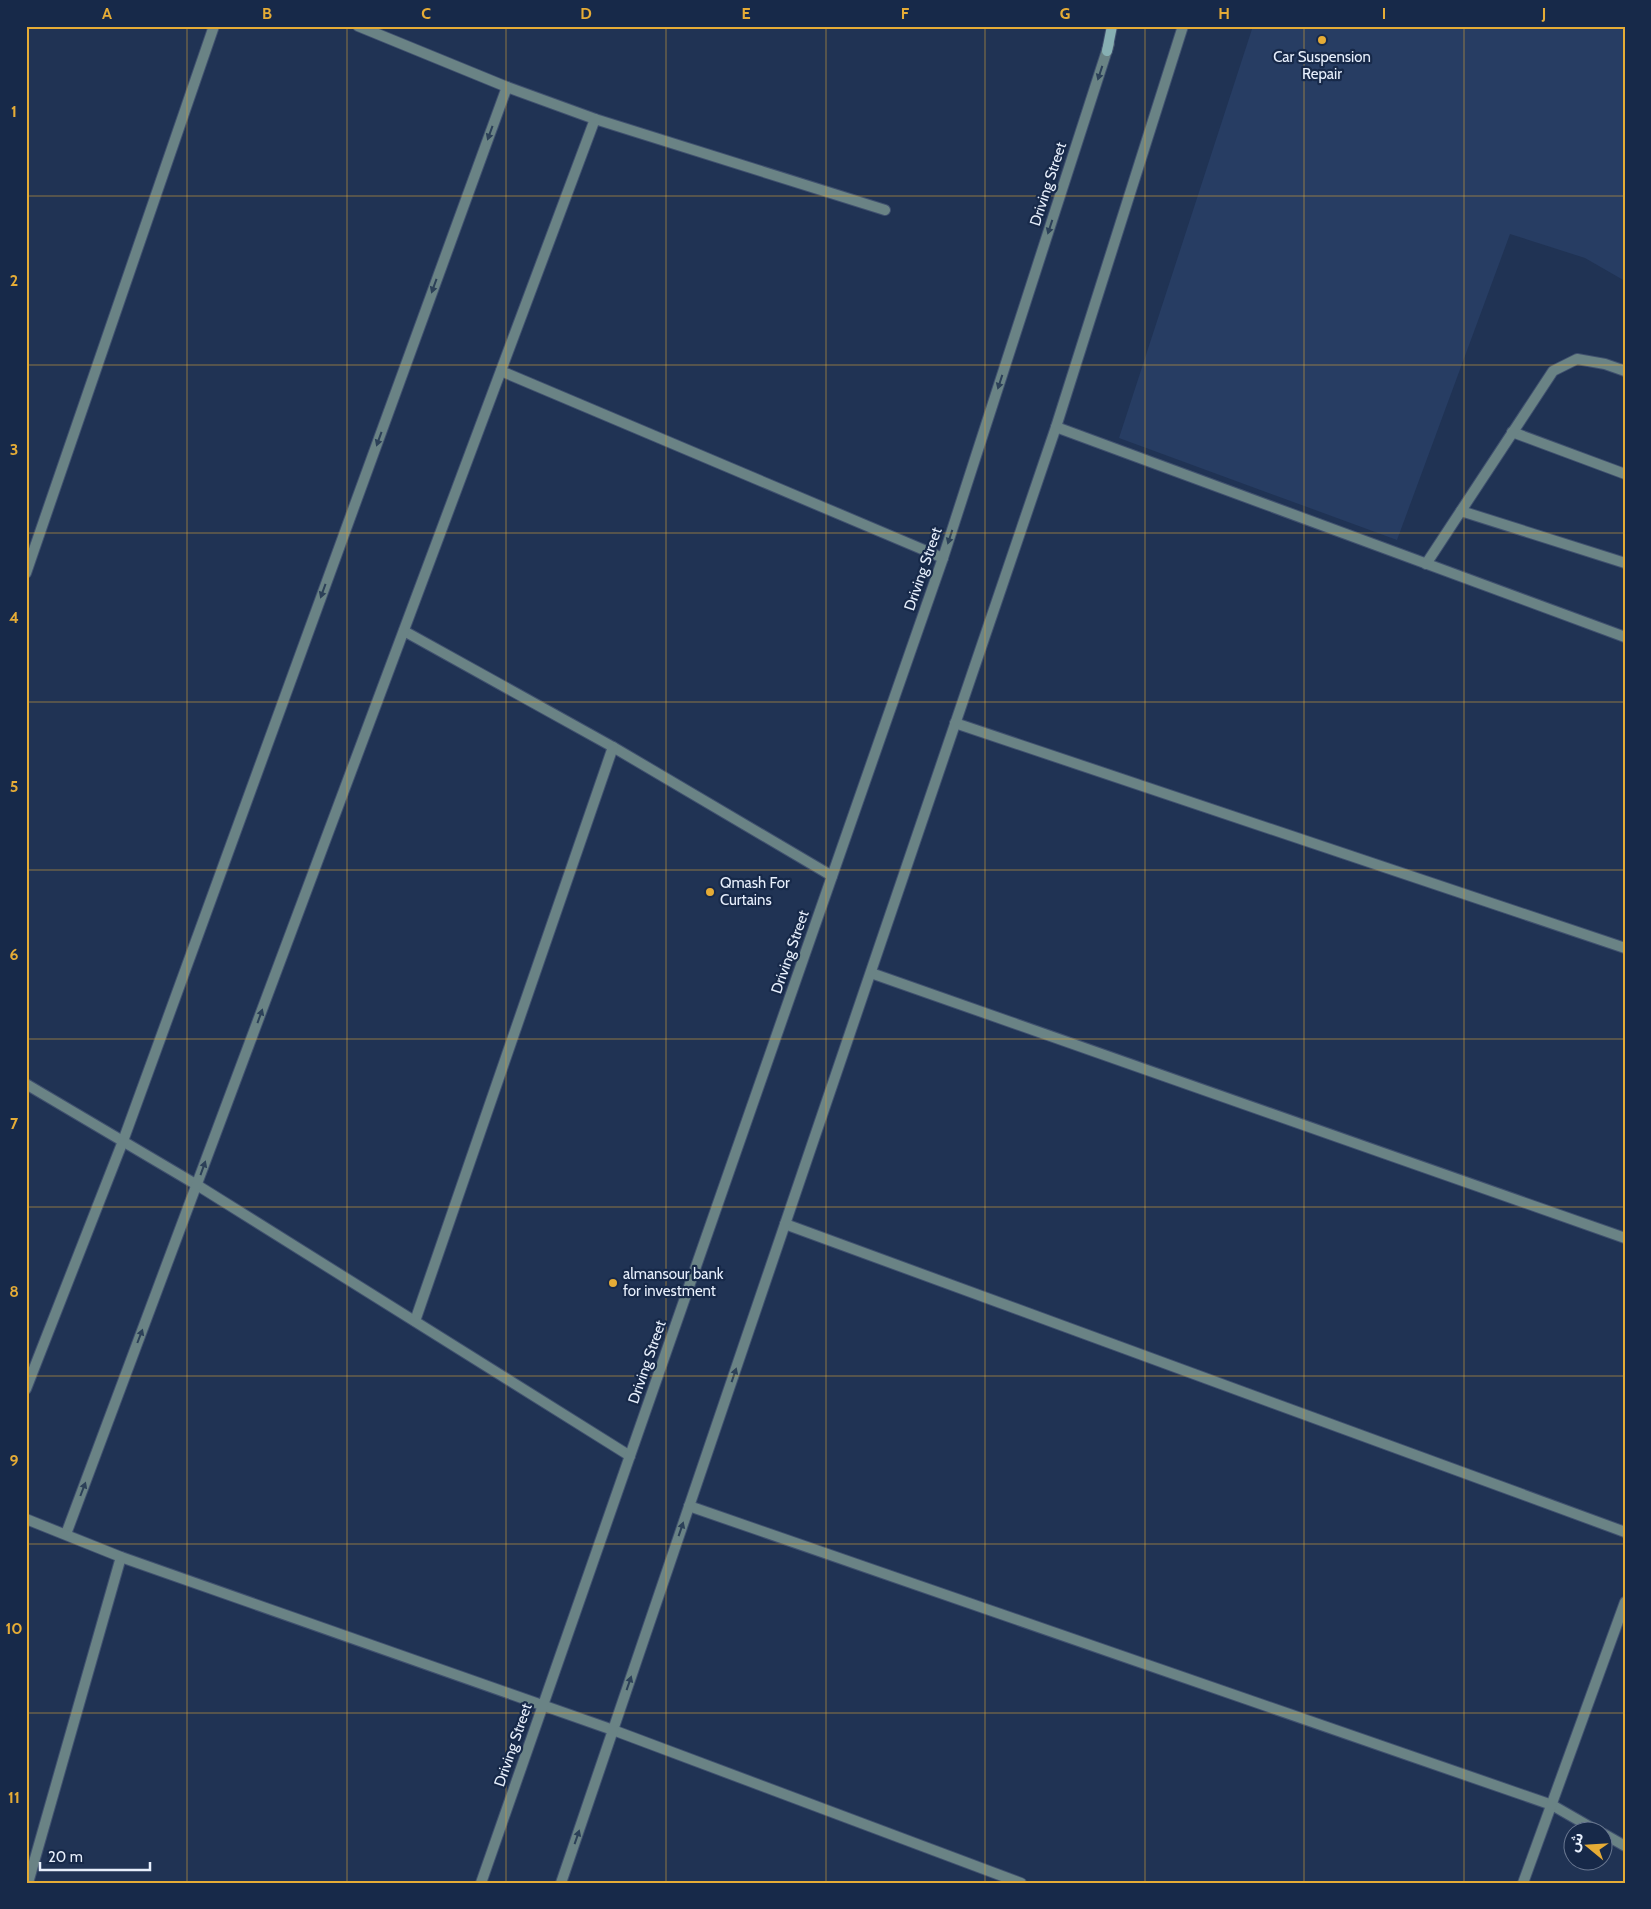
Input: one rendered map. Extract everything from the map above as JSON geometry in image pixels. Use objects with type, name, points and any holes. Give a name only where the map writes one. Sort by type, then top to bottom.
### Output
[{"type":"main road","points":[[1107,51],[1113,26]]},
{"type":"street","points":[[26,573],[214,26]]},
{"type":"street","points":[[358,26],[507,87],[595,119],[886,210]]},
{"type":"street","points":[[561,1883],[1056,428],[1184,26]]},
{"type":"street","name":"Driving Street","points":[[481,1883],[943,558],[1107,51]]},
{"type":"street","points":[[26,1389],[123,1141],[507,87]]},
{"type":"street","points":[[66,1534],[595,119]]},
{"type":"street","points":[[1426,564],[1553,371],[1577,360],[1605,364],[1625,371]]},
{"type":"street","points":[[501,371],[943,558]]},
{"type":"street","points":[[1056,428],[1625,637]]},
{"type":"street","points":[[1512,432],[1625,474]]},
{"type":"street","points":[[1461,511],[1625,564]]},
{"type":"street","points":[[404,631],[613,747],[832,876]]},
{"type":"street","points":[[956,723],[1625,948]]},
{"type":"street","points":[[415,1321],[613,747]]},
{"type":"street","points":[[871,973],[1625,1238]]},
{"type":"street","points":[[26,1084],[197,1185],[630,1456]]},
{"type":"street","points":[[785,1224],[1625,1532]]},
{"type":"street","points":[[689,1506],[1552,1805],[1582,1822]]},
{"type":"street","points":[[26,1519],[121,1557],[613,1730],[1021,1883]]},
{"type":"street","points":[[28,1883],[121,1557]]},
{"type":"street","points":[[1522,1883],[1625,1602]]},
{"type":"street","points":[[1614,1840],[1625,1846]]},
{"type":"shaded area","points":[[1253,26],[1625,26],[1625,281],[1585,258],[1510,234],[1397,540],[1119,438]]},
{"type":"place","name":"Car Suspension Repair","points":[[1322,40]]},
{"type":"place","name":"Qmash For Curtains","points":[[710,892]]},
{"type":"place","name":"almansour bank for investment","points":[[613,1283]]}]
